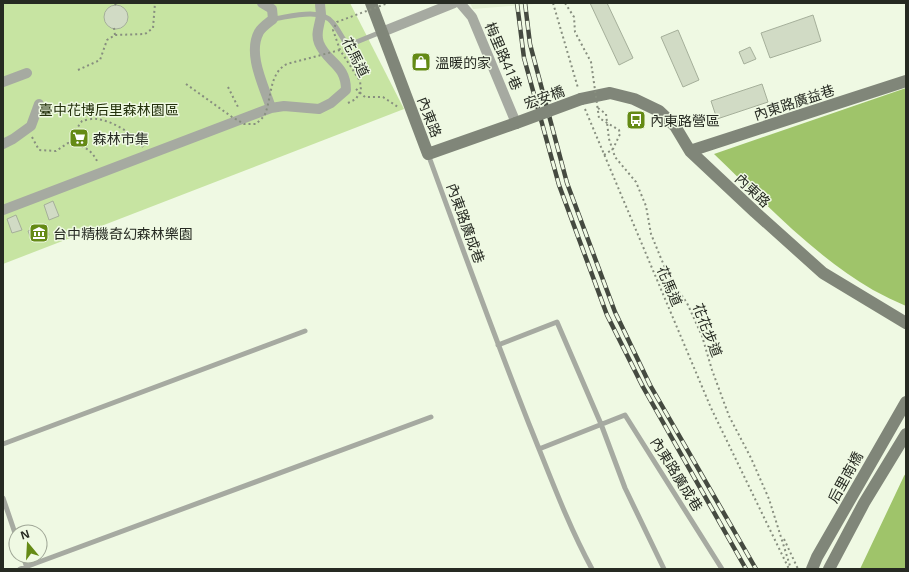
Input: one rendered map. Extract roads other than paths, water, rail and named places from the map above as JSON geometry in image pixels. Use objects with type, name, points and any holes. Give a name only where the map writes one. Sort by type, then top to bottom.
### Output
[{"type":"street","points":[[262,3],[272,9],[273,19],[260,30],[254,45],[258,67],[271,108]]},
{"type":"street","points":[[3,210],[271,108],[284,106],[319,109],[331,103],[346,90],[346,80],[336,63],[326,56],[318,42],[317,31],[321,15],[320,3]]},
{"type":"street","name":"內東路","points":[[371,3],[428,154],[516,122]]},
{"type":"street","points":[[382,32],[454,3]]},
{"type":"street","name":"梅里路41巷","points":[[460,3],[472,18],[516,122]]},
{"type":"street","points":[[3,82],[28,73]]},
{"type":"street","name":"內東路廣益巷","points":[[690,151],[906,81]]},
{"type":"street","name":"內東路","points":[[581,99],[610,93],[634,100],[659,111],[676,126],[690,151],[823,273],[906,322]]},
{"type":"street","name":"宏安橋","points":[[516,122],[581,99]]},
{"type":"street","points":[[3,144],[31,126],[39,104]]},
{"type":"street","name":"后里南橋","points":[[812,569],[821,550],[906,402]]},
{"type":"street","name":"后里南橋","points":[[829,569],[864,503],[906,434]]},
{"type":"lane","points":[[273,19],[308,14],[321,15],[332,21],[346,43],[354,43],[382,32]]},
{"type":"lane","name":"內東路廣成巷","points":[[428,154],[498,345],[539,449],[625,415],[722,569]]},
{"type":"lane","points":[[498,345],[556,322],[601,424],[625,488],[664,569]]},
{"type":"lane","points":[[3,444],[305,331]]},
{"type":"lane","points":[[20,569],[27,568],[431,417]]},
{"type":"lane","points":[[539,449],[578,543],[592,569]]},
{"type":"lane","points":[[3,498],[12,524]]},
{"type":"railway","points":[[517,3],[524,58],[559,185],[607,315],[643,387],[746,569]]},
{"type":"railway","points":[[525,3],[530,44],[567,183],[615,312],[650,385],[756,569]]},
{"type":"place","name":"溫暖的家","points":[[421,62]]},
{"type":"place","name":"內東路營區","points":[[636,120]]},
{"type":"place","name":"森林市集","points":[[79,138]]},
{"type":"place","name":"台中精機奇幻森林樂園","points":[[39,233]]},
{"type":"park label","name":"臺中花博后里森林園區","points":[[109,109]]}]
